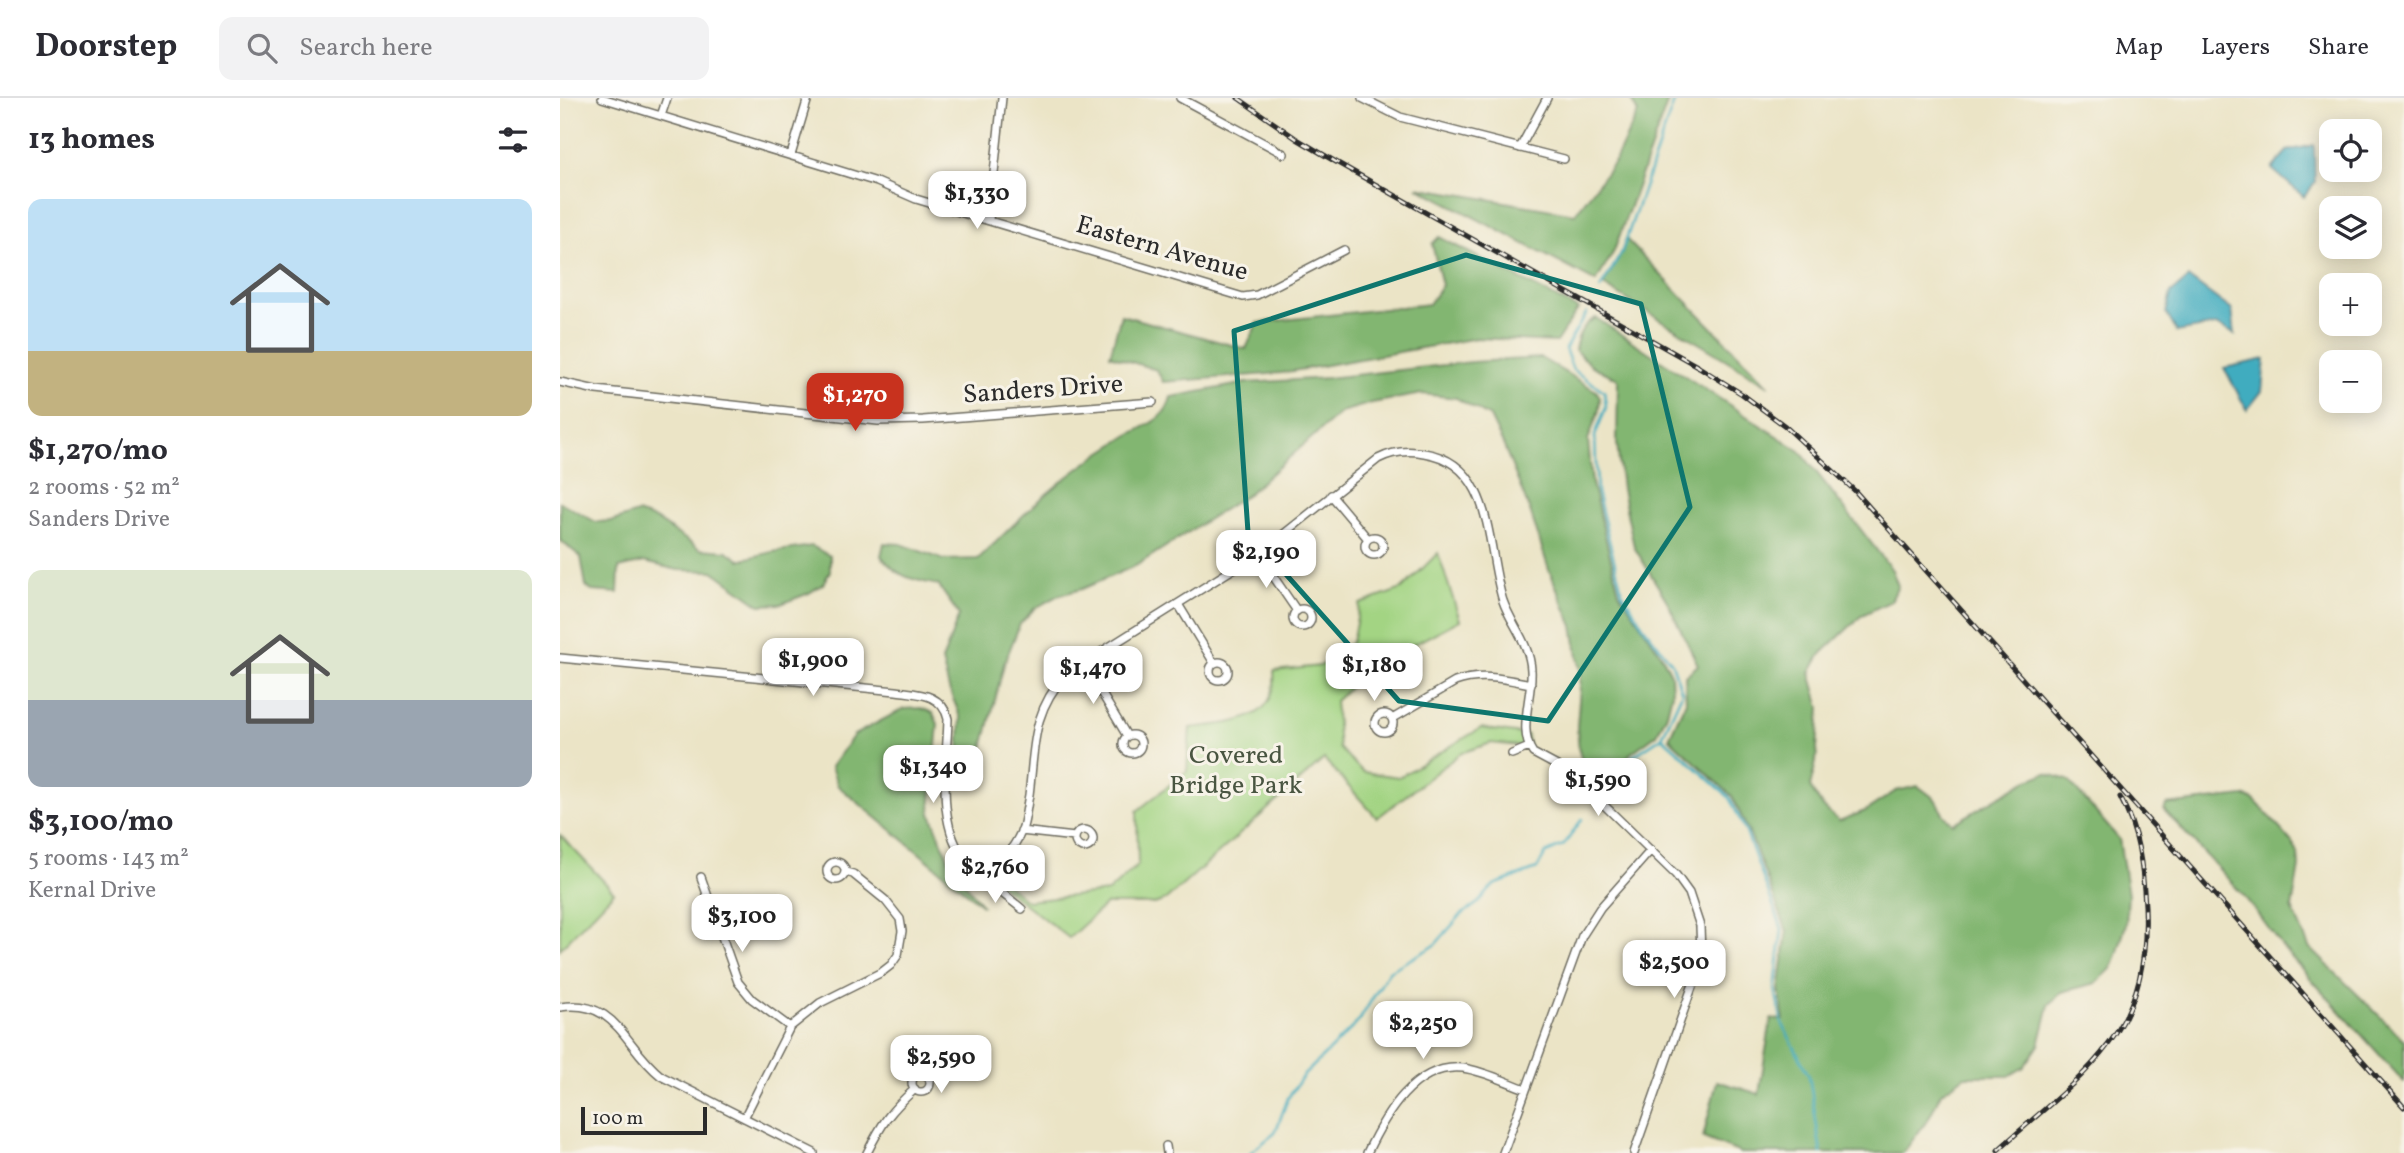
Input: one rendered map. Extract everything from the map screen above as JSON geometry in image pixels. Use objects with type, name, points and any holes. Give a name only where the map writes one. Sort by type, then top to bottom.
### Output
[{"type":"street","name":"Eastern Avenue","points":[[602,98],[877,182],[916,199],[1243,297],[1257,295],[1344,250]]},
{"type":"street","points":[[661,116],[667,98]]},
{"type":"street","points":[[791,155],[808,98]]},
{"type":"street","points":[[989,220],[1002,98]]},
{"type":"street","points":[[1180,98],[1284,154]]},
{"type":"street","points":[[1362,98],[1383,111],[1400,117],[1564,159]]},
{"type":"street","points":[[1520,148],[1547,98]]},
{"type":"street","name":"Sanders Drive","points":[[560,382],[596,390],[878,421],[923,420],[1153,402]]},
{"type":"street","points":[[986,880],[1021,831],[1027,811],[1037,722],[1054,688],[1066,674],[1258,554],[1373,462],[1399,451],[1440,456],[1464,472],[1476,487],[1503,598],[1530,659],[1531,684],[1526,728],[1529,747],[1533,753],[1572,774],[1676,875],[1689,893],[1700,926],[1701,954],[1688,1002],[1634,1153]]},
{"type":"street","points":[[1331,495],[1368,539]]},
{"type":"street","points":[[1258,554],[1297,611]]},
{"type":"street","points":[[1178,604],[1214,663]]},
{"type":"street","points":[[560,658],[929,695],[942,704],[948,719],[947,811],[956,846],[986,880],[1022,909]]},
{"type":"street","points":[[1083,662],[1127,736]]},
{"type":"street","points":[[1392,719],[1455,682],[1467,678],[1477,676],[1531,684]]},
{"type":"street","points":[[1512,754],[1529,747]]},
{"type":"street","points":[[1021,831],[1074,837]]},
{"type":"street","points":[[1503,1153],[1582,936],[1606,900],[1651,850]]},
{"type":"street","points":[[744,1118],[790,1027],[820,1003],[882,972],[898,955],[902,931],[900,919],[893,908],[853,874],[845,872]]},
{"type":"street","points":[[701,877],[738,982],[752,999],[790,1027]]},
{"type":"street","points":[[560,1007],[584,1006],[596,1009],[618,1026],[649,1067],[661,1076],[814,1153]]},
{"type":"street","points":[[1367,1153],[1395,1105],[1420,1079],[1437,1070],[1469,1069],[1526,1088]]},
{"type":"street","points":[[867,1153],[892,1109],[915,1089]]},
{"type":"highlighted area","points":[[1466,255],[1641,304],[1690,507],[1548,721],[1399,701],[1248,532],[1234,331]]},
{"type":"green space","points":[[1630,98],[1669,98],[1614,251],[1596,282],[1417,187],[1575,214],[1615,161],[1638,113]]},
{"type":"green space","points":[[1439,237],[1578,309],[1556,342],[1477,338],[1282,373],[1163,382],[1157,370],[1110,355],[1121,315],[1246,349],[1257,323],[1429,304],[1442,285],[1432,244]]},
{"type":"green space","points":[[1626,239],[1769,386],[1603,285],[1621,254]]},
{"type":"green space","points":[[1596,318],[1800,451],[1892,570],[1898,586],[1891,601],[1862,615],[1821,654],[1810,673],[1820,707],[1816,762],[1810,787],[1822,806],[1839,821],[1865,811],[1896,791],[1918,786],[1935,799],[1943,814],[1953,824],[2026,781],[2046,773],[2068,780],[2119,839],[2128,895],[2126,924],[2111,969],[2096,983],[2062,992],[2049,1005],[2039,1045],[2024,1067],[2009,1076],[1965,1076],[1941,1093],[1929,1118],[1903,1153],[1741,1153],[1703,1138],[1717,1081],[1759,1094],[1771,1019],[1784,1020],[1779,990],[1787,931],[1732,796],[1669,738],[1686,701],[1685,676],[1698,665],[1667,601],[1634,547],[1622,489],[1617,444],[1618,379],[1592,366],[1575,350],[1581,331]]},
{"type":"green space","points":[[1541,358],[1596,391],[1600,397],[1599,410],[1588,440],[1592,483],[1619,592],[1671,674],[1672,693],[1667,714],[1657,734],[1631,753],[1601,784],[1584,767],[1579,751],[1577,727],[1581,674],[1573,626],[1549,570],[1530,511],[1503,444],[1490,417],[1456,398],[1422,394],[1341,412],[1249,493],[1137,565],[1082,589],[1059,595],[1034,609],[1020,624],[1004,664],[975,780],[966,784],[958,776],[961,718],[949,689],[942,661],[959,615],[938,585],[906,576],[894,569],[881,556],[884,543],[901,544],[944,560],[978,559],[1067,477],[1159,417],[1171,397],[1246,383]]},
{"type":"green space","points":[[560,502],[596,522],[613,521],[637,513],[655,519],[700,549],[727,551],[740,560],[812,546],[830,556],[830,571],[823,584],[809,593],[781,604],[760,605],[713,571],[678,570],[644,562],[619,568],[618,593],[592,591],[586,586],[581,557],[560,540]]},
{"type":"green space","name":"Covered Bridge Park","points":[[1438,553],[1460,620],[1373,666],[1335,701],[1339,748],[1363,772],[1399,777],[1481,728],[1527,735],[1529,747],[1491,743],[1461,753],[1377,818],[1324,759],[1166,900],[1155,904],[1106,904],[1069,938],[999,884],[1002,880],[1027,901],[1108,892],[1138,865],[1137,811],[1187,771],[1190,728],[1235,722],[1260,711],[1268,702],[1273,688],[1274,671],[1320,666],[1352,642],[1360,604],[1402,589]]},
{"type":"green space","points":[[921,708],[933,713],[938,724],[930,811],[951,865],[983,906],[838,786],[831,767],[854,735],[903,709]]},
{"type":"green space","points":[[2244,796],[2260,806],[2291,841],[2298,853],[2299,867],[2292,908],[2309,947],[2404,1040],[2404,1082],[2285,950],[2244,896],[2164,810],[2166,805]]},
{"type":"green space","points":[[560,835],[614,892],[560,949]]},
{"type":"water","points":[[2314,145],[2315,182],[2304,197],[2272,169],[2287,151]]},
{"type":"water","points":[[2189,278],[2232,310],[2235,334],[2216,325],[2177,332],[2166,313],[2171,293]]},
{"type":"water","points":[[2265,359],[2262,391],[2247,410],[2224,368]]},
{"type":"waterway","points":[[1600,289],[1621,254],[1674,102],[1679,98]]},
{"type":"waterway","points":[[1587,312],[1565,349],[1573,370],[1604,391],[1606,407],[1595,436],[1597,492],[1622,592],[1643,626],[1672,663],[1682,693],[1662,737],[1729,797],[1746,832],[1782,929],[1775,989],[1782,1023],[1809,1076],[1821,1153]]},
{"type":"waterway","points":[[1607,784],[1632,757],[1662,737]]},
{"type":"waterway","points":[[1250,1153],[1275,1133],[1288,1098],[1302,1077],[1359,1021],[1389,971],[1434,946],[1461,915],[1478,903],[1494,885],[1537,869],[1546,853],[1564,845],[1582,819]]},
{"type":"railway","points":[[1238,98],[1336,162],[1699,367],[1785,426],[1855,491],[2404,1107]]},
{"type":"railway","points":[[1998,1150],[2059,1097],[2106,1047],[2124,1020],[2137,988],[2144,951],[2143,877],[2132,823],[2120,797]]}]
